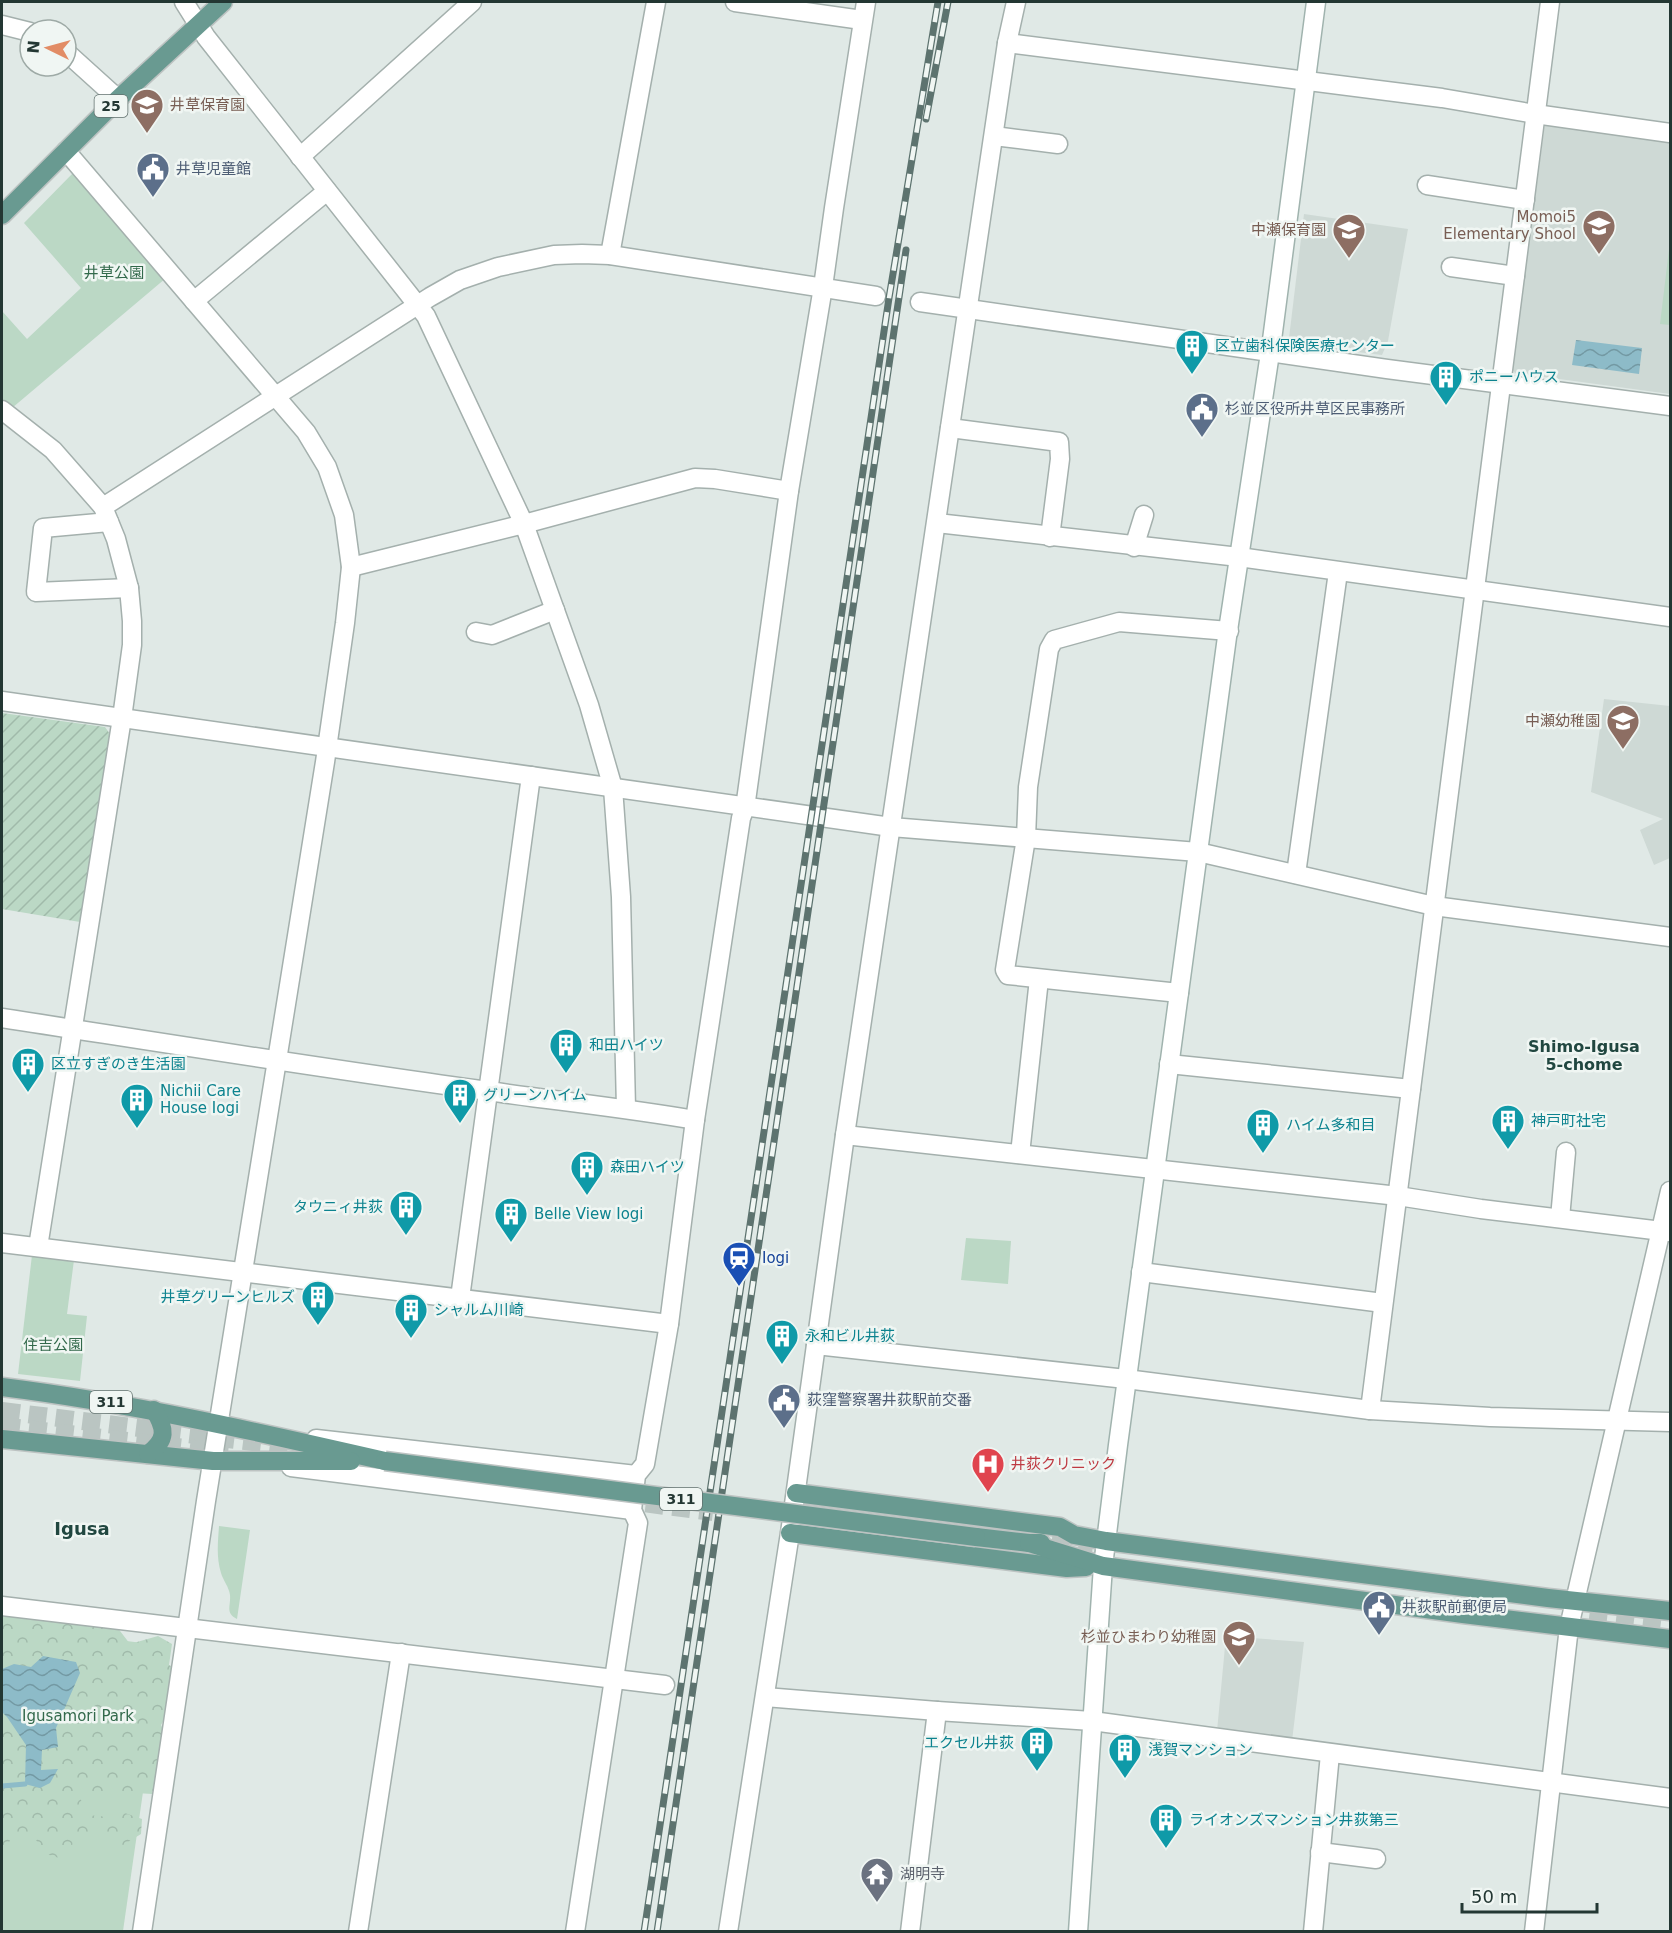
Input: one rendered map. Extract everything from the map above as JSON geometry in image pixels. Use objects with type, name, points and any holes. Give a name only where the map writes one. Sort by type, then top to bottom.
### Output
[{"type":"main road","name":"25","points":[[2,215],[118,99],[223,2]]},
{"type":"main road","name":"311","points":[[2,1387],[154,1410],[385,1461],[976,1537],[1029,1543],[1106,1541],[1671,1611]]},
{"type":"main road","points":[[148,1454],[158,1447],[163,1436],[162,1422],[154,1410]]},
{"type":"main road","name":"311","points":[[2,1442],[213,1461],[385,1461]]},
{"type":"main road","points":[[796,1493],[1060,1527],[1074,1535],[1106,1541]]},
{"type":"main road","points":[[790,1533],[1067,1568],[1103,1566]]},
{"type":"main road","name":"311","points":[[1029,1543],[1103,1566],[1671,1639]]},
{"type":"main road","points":[[1513,1620],[1526,1611],[1524,1599],[1516,1593]]},
{"type":"street","points":[[184,2],[198,26],[426,316],[524,524],[589,705],[613,788],[621,897],[626,1108]]},
{"type":"street","points":[[300,157],[472,2]]},
{"type":"street","points":[[610,255],[656,2]]},
{"type":"street","points":[[735,2],[862,20]]},
{"type":"street","points":[[575,1932],[638,1523],[632,1510],[636,1475],[645,1464],[669,1324],[695,1120],[741,818],[745,808],[789,492],[866,2]]},
{"type":"street","points":[[728,1932],[796,1493],[845,1135],[967,309],[1007,43],[1016,2]]},
{"type":"street","points":[[1078,1932],[1106,1541],[1126,1379],[1239,557],[1270,351],[1316,2]]},
{"type":"street","points":[[1370,1410],[1550,2]]},
{"type":"street","points":[[2,25],[18,29]]},
{"type":"street","points":[[1007,43],[1442,98],[1671,133]]},
{"type":"street","points":[[78,63],[118,99]]},
{"type":"street","points":[[994,136],[1058,144]]},
{"type":"street","points":[[66,151],[306,432],[327,467],[344,515],[351,567],[327,748],[242,1271],[142,1932]]},
{"type":"street","points":[[1427,185],[1525,200]]},
{"type":"street","points":[[194,301],[327,191]]},
{"type":"street","points":[[129,588],[36,592],[43,528],[106,514],[276,395],[460,280],[526,259],[554,255],[610,255],[823,286],[876,296]]},
{"type":"street","points":[[1451,267],[1515,276]]},
{"type":"street","points":[[920,302],[1671,406]]},
{"type":"street","points":[[2,410],[53,450],[106,514],[116,539],[129,588],[132,645],[38,1248]]},
{"type":"street","points":[[950,428],[1059,442],[1060,459],[1050,537]]},
{"type":"street","points":[[351,567],[695,478],[715,479],[789,492]]},
{"type":"street","points":[[1134,547],[1144,515]]},
{"type":"street","points":[[937,523],[1134,547],[1141,545],[1239,557],[1671,618]]},
{"type":"street","points":[[1296,874],[1338,572]]},
{"type":"street","points":[[476,632],[492,635],[555,610]]},
{"type":"street","points":[[1179,993],[1008,975],[1005,970],[1026,838],[1028,787],[1036,726],[1049,649],[1053,640],[1119,622],[1229,631]]},
{"type":"street","points":[[2,701],[891,827],[1198,852],[1434,906],[1671,937]]},
{"type":"street","points":[[460,1298],[531,776]]},
{"type":"street","points":[[1020,1154],[1039,979]]},
{"type":"street","points":[[2,1018],[489,1091],[626,1108],[695,1120]]},
{"type":"street","points":[[1169,1064],[1411,1089]]},
{"type":"street","points":[[845,1135],[1398,1196],[1481,1209],[1666,1232]]},
{"type":"street","points":[[1560,1218],[1566,1152]]},
{"type":"street","points":[[1534,1932],[1569,1627],[1616,1420],[1650,1284],[1666,1232],[1671,1191]]},
{"type":"street","points":[[2,1243],[669,1324]]},
{"type":"street","points":[[1141,1272],[1383,1303]]},
{"type":"street","points":[[816,1345],[1126,1379],[1370,1410],[1490,1417],[1671,1422]]},
{"type":"street","points":[[249,1430],[636,1475]]},
{"type":"street","points":[[245,1460],[632,1510]]},
{"type":"street","points":[[2,1606],[665,1685]]},
{"type":"street","points":[[358,1932],[401,1653]]},
{"type":"street","points":[[765,1697],[1092,1721],[1671,1798]]},
{"type":"street","points":[[910,1932],[937,1711]]},
{"type":"street","points":[[1313,1932],[1330,1754]]},
{"type":"street","points":[[1320,1852],[1376,1859]]},
{"type":"shaded area","name":"Momoi5 Elementary Shool","points":[[1545,123],[1670,141],[1670,394],[1515,373],[1512,369]]},
{"type":"shaded area","points":[[1304,214],[1408,229],[1388,341],[1382,355],[1292,344],[1289,338]]},
{"type":"shaded area","points":[[1604,699],[1670,706],[1670,858],[1654,865],[1640,830],[1663,819],[1591,792]]},
{"type":"shaded area","points":[[1226,1636],[1304,1642],[1292,1741],[1217,1731]]},
{"type":"green space","name":"井草公園","points":[[74,172],[166,278],[12,408],[2,400],[2,311],[27,339],[81,288],[24,223]]},
{"type":"green space","points":[[1670,241],[1670,325],[1660,324]]},
{"type":"green space","points":[[2,713],[105,727],[110,734],[80,922],[2,909]]},
{"type":"green space","points":[[966,1238],[1011,1241],[1008,1284],[961,1280]]},
{"type":"green space","name":"住吉公園","points":[[32,1255],[74,1260],[67,1314],[87,1316],[80,1381],[18,1374]]},
{"type":"green space","points":[[219,1526],[250,1530],[237,1619],[230,1612],[229,1592],[219,1567]]},
{"type":"green space","name":"Igusamori Park","points":[[2,1616],[117,1627],[130,1644],[158,1636],[172,1644],[169,1665],[178,1670],[176,1699],[161,1725],[167,1738],[152,1794],[104,1791],[79,1795],[87,1815],[109,1817],[122,1812],[142,1819],[141,1834],[123,1845],[105,1837],[75,1834],[71,1850],[59,1858],[43,1853],[33,1834],[15,1832],[2,1854]]},
{"type":"green space","name":"Igusamori Park","points":[[2,1625],[150,1644],[163,1653],[123,1931],[2,1932]]},
{"type":"water","points":[[1576,340],[1642,348],[1639,374],[1572,365]]},
{"type":"water","points":[[43,1656],[76,1662],[80,1673],[56,1728],[58,1747],[42,1750],[41,1770],[58,1769],[50,1783],[40,1788],[25,1784],[26,1745],[2,1712],[2,1669],[14,1664],[31,1667]]},
{"type":"waterway","points":[[2,1786],[25,1784]]},
{"type":"tunnel","points":[[2,1411],[292,1447]]},
{"type":"tunnel","points":[[2,1426],[228,1453]]},
{"type":"tunnel","points":[[619,1500],[713,1512]]},
{"type":"tunnel","points":[[1025,1537],[1093,1545]]},
{"type":"tunnel","points":[[1563,1608],[1670,1621]]},
{"type":"railway","points":[[644,1932],[889,298],[938,2]]},
{"type":"railway","points":[[926,119],[948,2]]},
{"type":"railway","points":[[657,1932],[906,250]]},
{"type":"place","name":"井草保育園","points":[[147,134]]},
{"type":"place","name":"井草児童館","points":[[153,198]]},
{"type":"place","name":"Momoi5 Elementary Shool","points":[[1599,255]]},
{"type":"place","name":"中瀬保育園","points":[[1349,259]]},
{"type":"place","name":"区立歯科保険医療センター","points":[[1192,375]]},
{"type":"place","name":"ポニーハウス","points":[[1446,406]]},
{"type":"place","name":"杉並区役所井草区民事務所","points":[[1202,438]]},
{"type":"place","name":"中瀬幼稚園","points":[[1623,750]]},
{"type":"place","name":"和田ハイツ","points":[[566,1074]]},
{"type":"place","name":"区立すぎのき生活園","points":[[28,1093]]},
{"type":"place","name":"グリーンハイム","points":[[460,1124]]},
{"type":"place","name":"Nichii Care House Iogi","points":[[137,1129]]},
{"type":"place","name":"神戸町社宅","points":[[1508,1150]]},
{"type":"place","name":"ハイム多和目","points":[[1263,1154]]},
{"type":"place","name":"森田ハイツ","points":[[587,1196]]},
{"type":"place","name":"タウニィ井荻","points":[[406,1236]]},
{"type":"place","name":"Belle View Iogi","points":[[511,1243]]},
{"type":"place","name":"Iogi","points":[[739,1287]]},
{"type":"place","name":"井草グリーンヒルズ","points":[[318,1326]]},
{"type":"place","name":"シャルム川崎","points":[[411,1339]]},
{"type":"place","name":"永和ビル井荻","points":[[782,1365]]},
{"type":"place","name":"荻窪警察署井荻駅前交番","points":[[784,1429]]},
{"type":"place","name":"井荻クリニック","points":[[988,1493]]},
{"type":"place","name":"井荻駅前郵便局","points":[[1379,1636]]},
{"type":"place","name":"杉並ひまわり幼稚園","points":[[1239,1666]]},
{"type":"place","name":"エクセル井荻","points":[[1037,1772]]},
{"type":"place","name":"浅賀マンション","points":[[1125,1779]]},
{"type":"place","name":"ライオンズマンション井荻第三","points":[[1166,1849]]},
{"type":"place","name":"湖明寺","points":[[877,1903]]},
{"type":"district","name":"Shimo-Igusa 5-chome","points":[[1584,1055]]},
{"type":"district","name":"Igusa","points":[[82,1529]]}]
